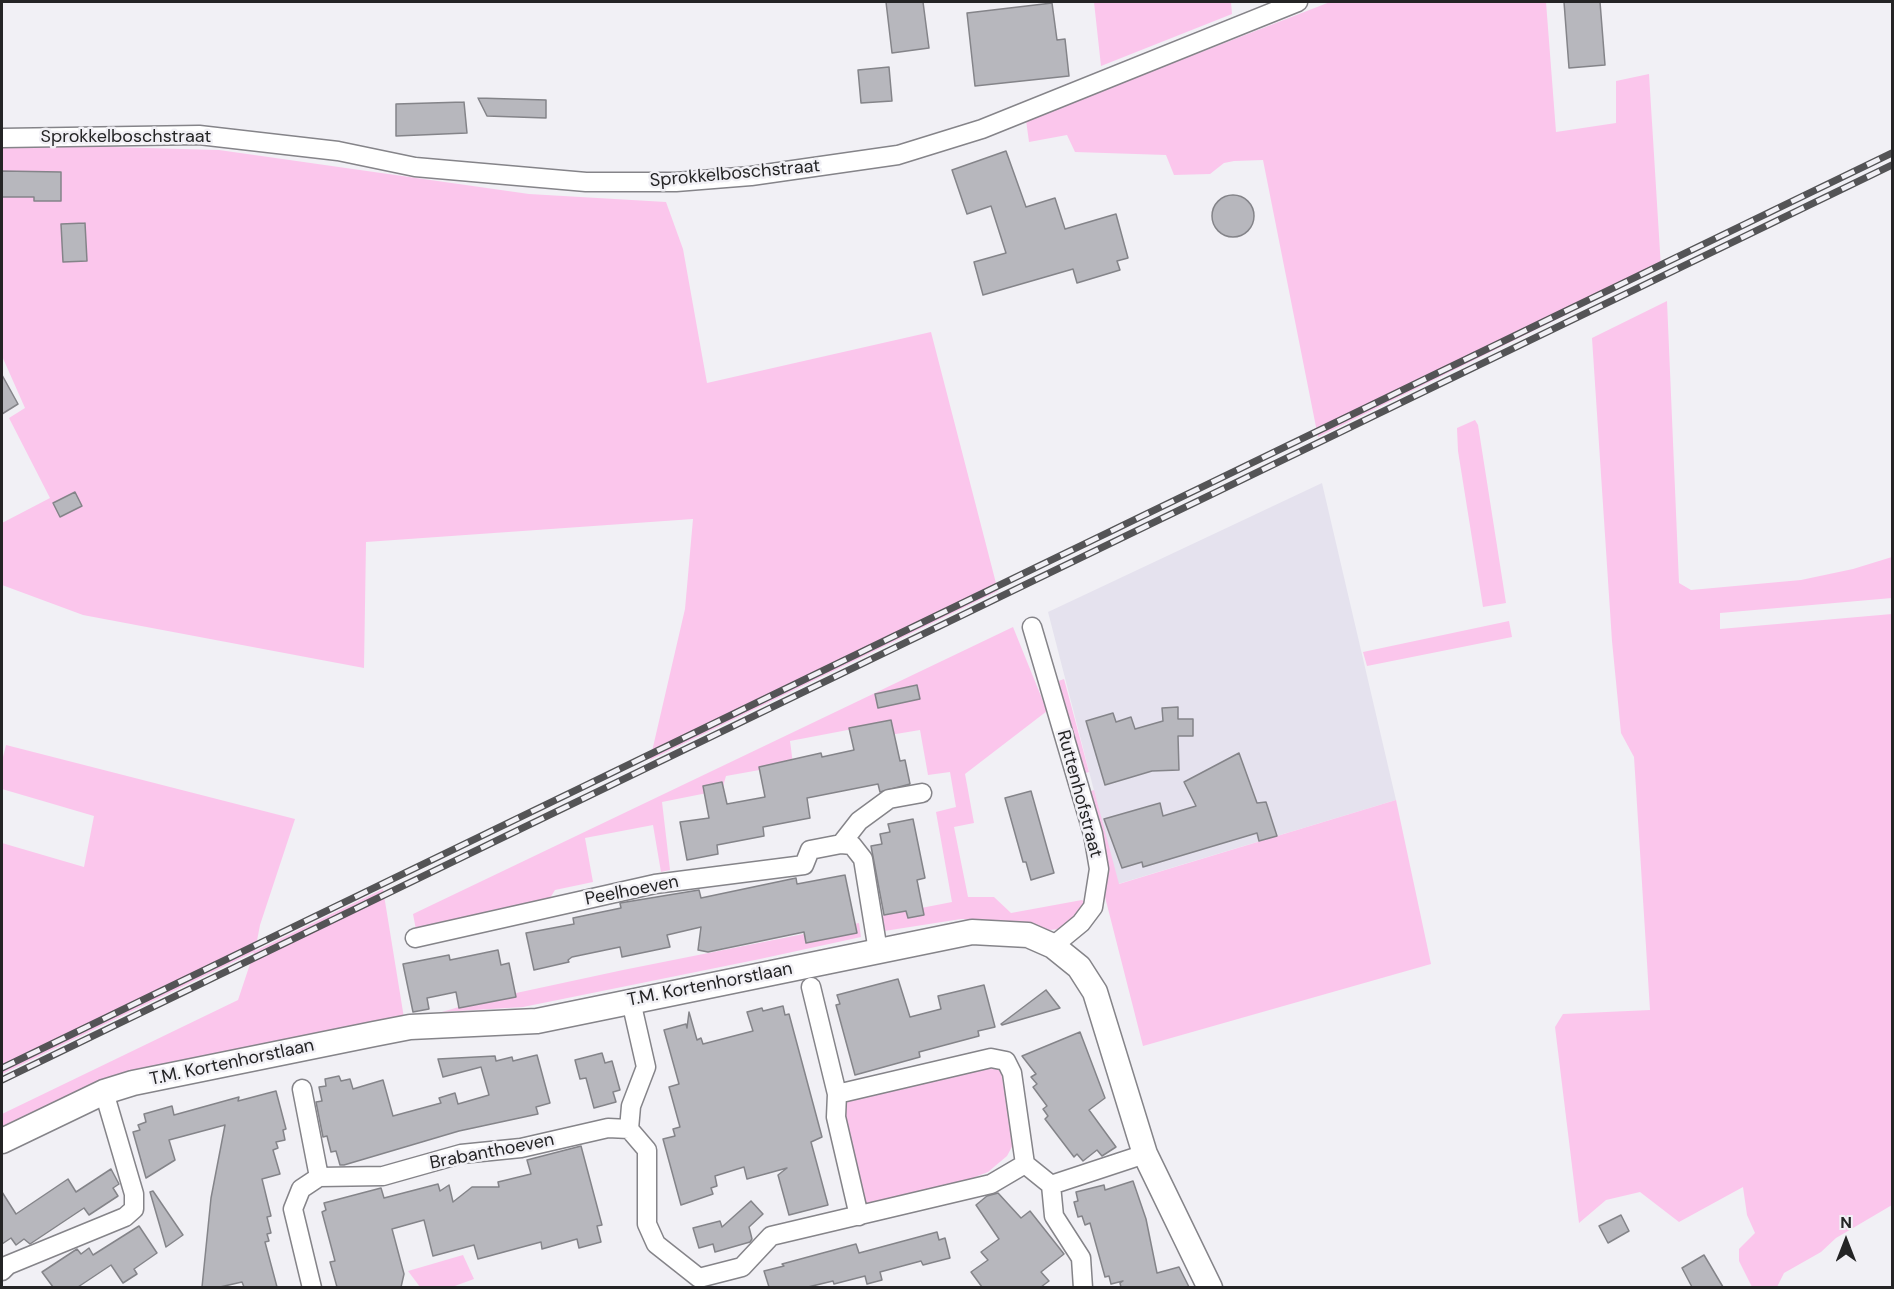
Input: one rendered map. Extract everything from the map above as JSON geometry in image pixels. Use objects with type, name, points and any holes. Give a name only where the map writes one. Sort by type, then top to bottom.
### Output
[{"type":"street","name":"Sprokkelboschstraat","points":[[2,138],[199,135],[338,151],[415,167],[586,182],[676,182],[751,176],[898,155],[982,129],[1298,2]]},
{"type":"street","name":"Ruttenhofstraat","points":[[1032,627],[1093,834],[1099,869],[1093,907],[1081,923],[1053,946]]},
{"type":"street","points":[[841,844],[859,821],[889,799],[922,793]]},
{"type":"street","points":[[841,844],[852,845],[863,859],[878,951]]},
{"type":"street","name":"Peelhoeven","points":[[415,938],[655,884],[804,865],[810,850],[841,844]]},
{"type":"street","name":"T.M. Kortenhorstlaan","points":[[2,1141],[104,1092],[133,1083],[410,1027],[537,1021],[972,932],[1028,935],[1053,946],[1079,967],[1095,992],[1144,1154],[1210,1287]]},
{"type":"street","points":[[811,987],[837,1094],[836,1116],[859,1216]]},
{"type":"street","points":[[631,1001],[646,1066],[631,1106],[629,1129],[647,1150],[646,1224],[656,1244],[697,1282],[742,1267],[771,1236],[991,1184],[1025,1164]]},
{"type":"street","points":[[837,1094],[991,1058],[1006,1062],[1012,1073],[1025,1164],[1051,1185],[1054,1216],[1081,1258],[1083,1287]]},
{"type":"street","points":[[302,1089],[319,1177],[301,1189],[293,1209],[312,1287]]},
{"type":"street","points":[[2,1271],[8,1265],[125,1217],[134,1209],[134,1194],[104,1092]]},
{"type":"street","name":"Brabanthoeven","points":[[319,1177],[383,1176],[461,1154],[521,1148],[608,1128],[629,1129]]},
{"type":"street","points":[[1051,1185],[1144,1154]]},
{"type":"shaded area","points":[[1094,2],[1231,2],[1232,14],[1101,66]]},
{"type":"shaded area","points":[[1330,2],[1546,2],[1556,132],[1616,123],[1616,81],[1649,74],[1661,268],[1318,437],[1263,160],[1224,163],[1210,174],[1174,175],[1166,155],[1075,152],[1067,135],[1029,142],[1026,120]]},
{"type":"shaded area","points":[[2,144],[219,150],[529,194],[666,202],[683,249],[707,383],[931,332],[998,591],[650,760],[685,609],[693,519],[366,542],[364,668],[83,615],[2,585],[2,523],[50,498],[9,418],[25,408],[2,356]]},
{"type":"shaded area","points":[[1667,301],[1679,583],[1691,590],[1801,580],[1853,569],[1892,557],[1892,598],[1720,613],[1720,629],[1892,614],[1892,1205],[1836,1238],[1821,1252],[1784,1273],[1777,1287],[1752,1287],[1739,1261],[1739,1249],[1755,1233],[1747,1215],[1743,1187],[1679,1222],[1640,1192],[1606,1200],[1579,1223],[1555,1027],[1563,1014],[1650,1010],[1634,757],[1621,733],[1612,641],[1592,338]]},
{"type":"shaded area","points":[[1475,420],[1478,425],[1506,603],[1483,607],[1458,451],[1457,428]]},
{"type":"shaded area","points":[[1322,483],[1396,800],[1118,884],[1048,612]]},
{"type":"shaded area","points":[[1509,621],[1512,637],[1367,666],[1363,652]]},
{"type":"shaded area","points":[[1013,627],[1047,711],[965,774],[974,823],[954,827],[968,897],[994,897],[1011,913],[1082,900],[1086,903],[1070,928],[1039,931],[1014,922],[961,919],[878,932],[875,917],[952,902],[936,812],[956,807],[950,772],[928,775],[920,730],[860,740],[858,728],[790,741],[793,764],[726,776],[722,790],[662,802],[670,870],[661,872],[653,825],[585,838],[593,882],[555,890],[550,898],[488,911],[486,919],[417,935],[413,914]]},
{"type":"shaded area","points":[[1064,679],[1089,772],[1075,776],[1053,683]]},
{"type":"shaded area","points":[[6,745],[295,819],[260,925],[255,951],[383,889],[404,1018],[209,1056],[2,1135],[2,1114],[238,1000],[254,952],[2,1074],[2,843],[84,867],[94,816],[2,789],[2,761]]},
{"type":"shaded area","points":[[1094,790],[1119,884],[1396,800],[1431,964],[1143,1046],[1079,795]]},
{"type":"shaded area","points":[[859,923],[861,937],[760,959],[523,1007],[442,1012],[479,1001],[623,970]]},
{"type":"shaded area","points":[[1000,1066],[1014,1143],[1007,1156],[988,1172],[967,1180],[868,1205],[860,1195],[843,1113],[843,1091],[899,1076]]},
{"type":"shaded area","points":[[463,1255],[474,1279],[452,1287],[420,1287],[408,1271]]},
{"type":"building","points":[[886,2],[923,2],[929,48],[892,53]]},
{"type":"building","points":[[1564,2],[1600,2],[1605,65],[1569,68]]},
{"type":"building","points":[[1052,3],[1057,40],[1065,39],[1069,76],[975,86],[967,13]]},
{"type":"building","points":[[889,67],[892,101],[861,103],[858,70]]},
{"type":"building","points":[[478,98],[546,100],[546,118],[487,116]]},
{"type":"building","points":[[464,102],[467,133],[396,136],[396,104]]},
{"type":"building","points":[[1006,151],[1026,207],[1055,198],[1065,229],[1116,214],[1128,258],[1117,261],[1120,270],[1077,283],[1073,269],[983,295],[974,262],[1006,253],[991,206],[967,214],[952,170]]},
{"type":"building","points":[[2,171],[61,172],[61,201],[34,201],[34,197],[2,197]]},
{"type":"building","points":[[1233,195],[1248,201],[1254,216],[1248,231],[1233,237],[1218,231],[1212,216],[1218,201]]},
{"type":"building","points":[[85,223],[87,261],[63,262],[61,224]]},
{"type":"building","points":[[2,375],[18,404],[2,414]]},
{"type":"building","points":[[75,492],[82,506],[60,517],[53,503]]},
{"type":"building","points":[[917,685],[920,699],[878,708],[875,694]]},
{"type":"building","points":[[1178,707],[1178,719],[1193,719],[1193,736],[1178,736],[1179,770],[1152,771],[1105,785],[1086,721],[1113,713],[1116,722],[1131,717],[1135,729],[1163,721],[1162,708]]},
{"type":"building","points":[[891,720],[900,761],[905,760],[910,784],[880,792],[878,784],[807,798],[810,818],[763,827],[764,836],[717,845],[718,854],[687,860],[680,822],[709,818],[703,786],[722,782],[727,804],[765,797],[759,767],[821,753],[822,757],[854,750],[849,728]]},
{"type":"building","points":[[1239,753],[1257,803],[1266,802],[1277,836],[1259,841],[1257,833],[1143,867],[1142,862],[1122,868],[1104,819],[1160,803],[1163,816],[1196,806],[1184,782]]},
{"type":"building","points":[[1031,791],[1054,873],[1031,880],[1026,862],[1023,862],[1005,798]]},
{"type":"building","points":[[913,819],[925,878],[917,880],[924,915],[908,918],[906,911],[884,915],[871,846],[882,844],[880,834],[890,832],[888,824]]},
{"type":"building","points":[[845,875],[857,933],[806,943],[804,932],[708,952],[698,950],[701,927],[667,935],[670,947],[622,957],[620,947],[572,957],[568,960],[569,962],[534,970],[526,933],[574,924],[573,918],[621,908],[620,903],[699,890],[701,898],[796,878],[797,884]]},
{"type":"building","points":[[498,950],[501,965],[509,963],[516,997],[459,1008],[456,992],[427,998],[429,1009],[413,1012],[403,964],[449,955],[450,960]]},
{"type":"building","points":[[898,979],[910,1017],[941,1009],[938,996],[984,985],[995,1027],[978,1031],[979,1036],[919,1052],[920,1057],[855,1075],[836,1005],[840,1004],[837,995]]},
{"type":"building","points":[[1046,990],[1060,1008],[1001,1024]]},
{"type":"building","points":[[783,1006],[785,1015],[789,1014],[822,1137],[811,1142],[828,1205],[789,1215],[778,1175],[787,1168],[747,1179],[744,1167],[715,1176],[717,1186],[711,1188],[713,1194],[681,1205],[663,1139],[675,1136],[673,1129],[680,1127],[669,1087],[679,1084],[664,1030],[686,1024],[687,1028],[689,1012],[697,1040],[701,1038],[703,1044],[753,1031],[747,1012]]},
{"type":"building","points":[[1080,1032],[1105,1098],[1089,1110],[1116,1147],[1102,1156],[1097,1150],[1083,1161],[1077,1154],[1074,1157],[1045,1119],[1048,1116],[1043,1109],[1047,1106],[1033,1087],[1037,1084],[1031,1077],[1036,1074],[1022,1056]]},
{"type":"building","points":[[602,1053],[605,1063],[612,1061],[620,1090],[613,1092],[616,1102],[594,1108],[586,1078],[580,1079],[575,1060]]},
{"type":"building","points":[[537,1055],[550,1103],[536,1107],[538,1114],[459,1131],[344,1165],[340,1165],[336,1151],[331,1152],[327,1136],[323,1137],[316,1102],[322,1101],[319,1087],[326,1086],[325,1079],[339,1076],[341,1081],[350,1079],[353,1089],[383,1080],[393,1116],[441,1103],[439,1098],[455,1093],[458,1104],[489,1095],[481,1067],[443,1077],[438,1059],[495,1056],[496,1061],[512,1057],[513,1061]]},
{"type":"building","points":[[276,1091],[286,1129],[283,1130],[285,1140],[276,1142],[278,1148],[273,1150],[280,1174],[262,1179],[271,1216],[267,1217],[271,1233],[267,1234],[269,1241],[265,1242],[277,1287],[244,1287],[242,1282],[220,1287],[202,1287],[211,1198],[225,1125],[169,1140],[175,1160],[146,1178],[133,1132],[140,1130],[138,1125],[146,1122],[144,1114],[172,1106],[174,1115],[239,1097],[238,1101]]},
{"type":"building","points":[[581,1146],[602,1225],[597,1226],[601,1242],[579,1248],[577,1239],[542,1249],[541,1242],[478,1259],[474,1245],[433,1256],[424,1220],[392,1229],[404,1274],[401,1287],[337,1287],[330,1262],[335,1261],[322,1212],[326,1210],[324,1203],[381,1188],[384,1198],[438,1184],[440,1191],[449,1185],[453,1202],[472,1187],[499,1187],[498,1182],[531,1174],[527,1160]]},
{"type":"building","points":[[111,1169],[119,1184],[113,1188],[118,1196],[89,1215],[84,1208],[30,1244],[24,1239],[16,1245],[11,1238],[2,1244],[2,1192],[16,1214],[68,1179],[76,1192]]},
{"type":"building","points":[[1133,1181],[1146,1219],[1157,1273],[1179,1267],[1189,1287],[1121,1287],[1120,1283],[1123,1281],[1111,1284],[1109,1276],[1105,1277],[1090,1223],[1085,1225],[1082,1216],[1078,1217],[1074,1202],[1078,1201],[1076,1192],[1104,1185],[1105,1190]]},
{"type":"building","points":[[153,1191],[183,1235],[166,1247],[150,1192]]},
{"type":"building","points":[[998,1193],[1021,1218],[1030,1211],[1064,1254],[1041,1272],[1049,1281],[1041,1287],[982,1287],[971,1272],[988,1260],[981,1252],[999,1239],[976,1205],[987,1196]]},
{"type":"building","points":[[751,1201],[763,1214],[749,1227],[752,1239],[750,1242],[715,1252],[713,1244],[699,1248],[693,1228],[720,1221],[722,1227]]},
{"type":"building","points":[[1621,1215],[1629,1231],[1608,1243],[1599,1226]]},
{"type":"building","points":[[139,1226],[157,1253],[134,1269],[137,1274],[123,1283],[111,1265],[78,1287],[53,1287],[42,1272],[77,1249],[81,1254],[89,1248],[93,1255]]},
{"type":"building","points":[[937,1232],[939,1240],[945,1238],[950,1258],[923,1265],[921,1261],[880,1272],[882,1280],[867,1284],[865,1276],[834,1284],[833,1281],[808,1287],[769,1287],[764,1271],[856,1244],[859,1253]]},
{"type":"building","points":[[1704,1255],[1723,1287],[1692,1287],[1682,1268]]},
{"type":"railway","points":[[2,1068],[1892,153]]},
{"type":"railway","points":[[2,1080],[1892,165]]}]
